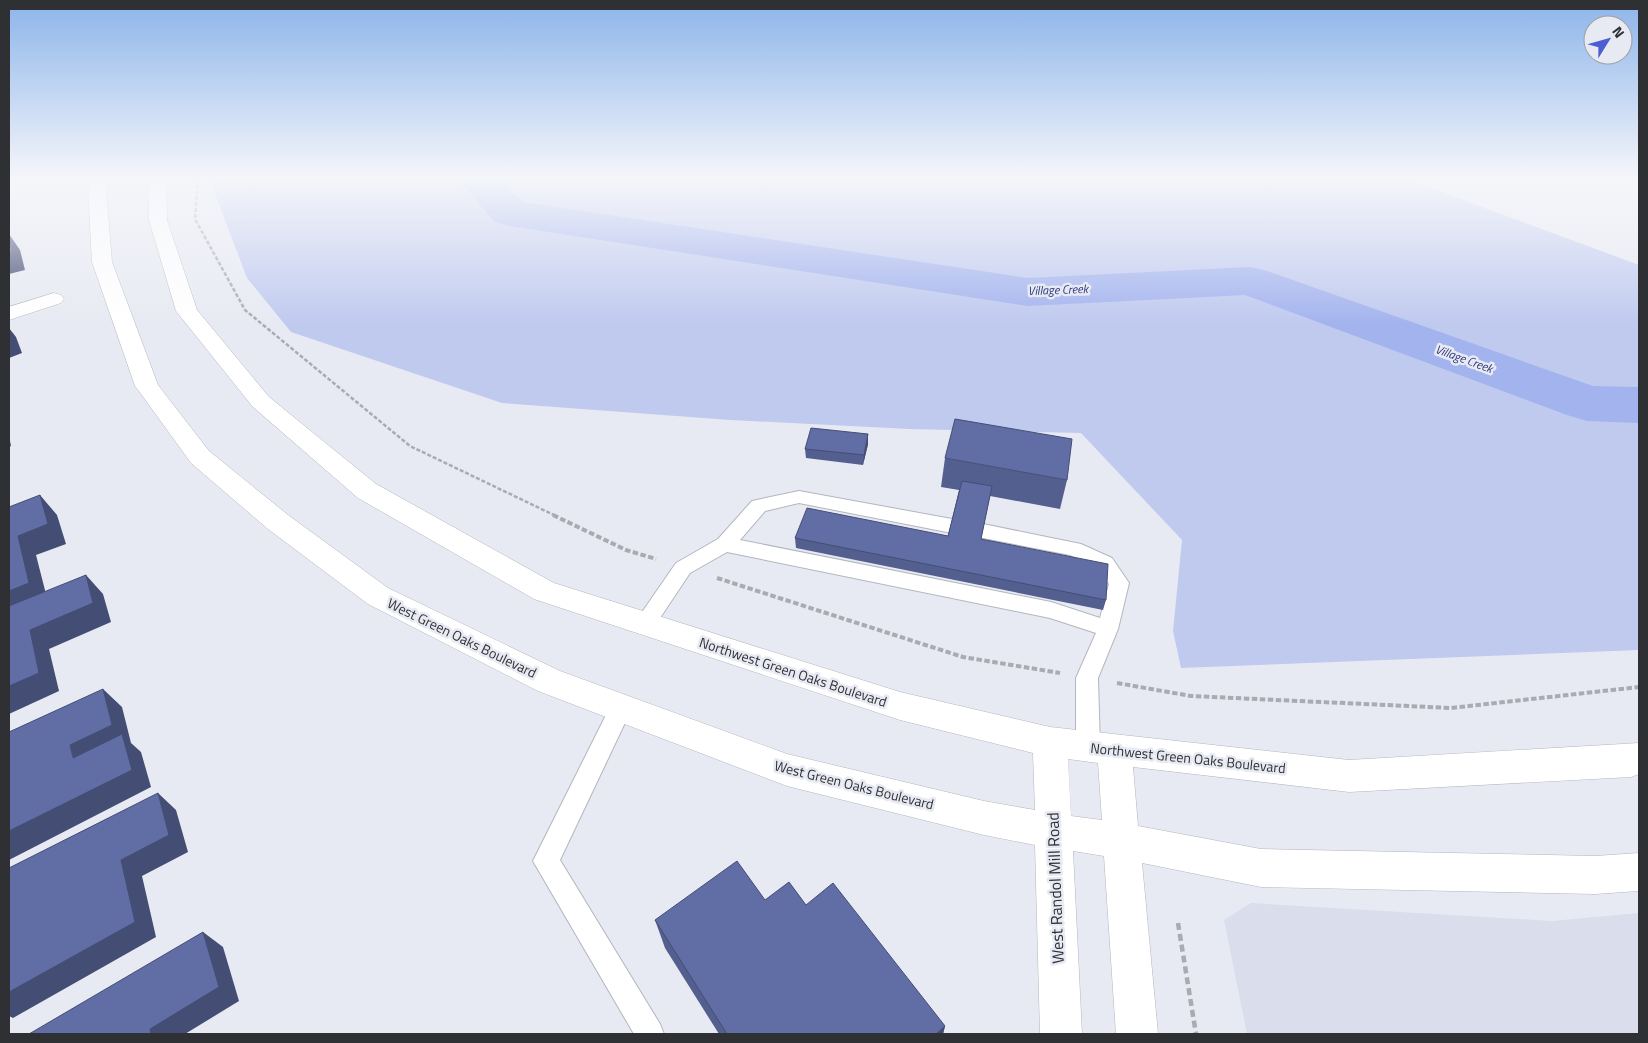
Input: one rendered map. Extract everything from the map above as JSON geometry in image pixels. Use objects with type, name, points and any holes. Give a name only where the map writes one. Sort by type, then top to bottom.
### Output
[{"type":"main road","name":"West Green Oaks Boulevard","points":[[100,227],[102,262],[148,386],[200,457],[278,522],[378,596],[549,681],[787,770],[984,818],[1053,831]]},
{"type":"main road","name":"Northwest Green Oaks Boulevard","points":[[160,227],[187,311],[262,402],[366,491],[544,591],[900,706],[1050,742],[1349,776],[1631,761],[1639,759]]},
{"type":"main road","points":[[9,314],[54,300]]},
{"type":"main road","name":"West Randol Mill Road","points":[[1050,742],[1061,1034]]},
{"type":"main road","points":[[1100,749],[1121,841],[1136,1034]]},
{"type":"main road","points":[[1053,831],[1121,841],[1261,868],[1595,875],[1639,872]]},
{"type":"lane","points":[[645,624],[683,568],[726,544],[759,506],[799,497],[952,526]]},
{"type":"lane","points":[[982,531],[1074,549],[1105,563],[1119,583],[1108,629],[1087,678],[1100,749]]},
{"type":"lane","points":[[726,544],[1051,610],[1108,629]]},
{"type":"lane","points":[[621,708],[546,861],[650,1034]]},
{"type":"path","points":[[1178,923],[1196,1034]]},
{"type":"shaded area","points":[[228,227],[1535,227],[1639,265],[1639,650],[1181,668],[1173,631],[1182,540],[1081,433],[909,429],[730,420],[502,403],[291,332],[247,278]]},
{"type":"shaded area","points":[[1251,903],[1552,921],[1639,913],[1639,1034],[1247,1034],[1224,920]]},
{"type":"building","points":[[9,238],[12,252],[9,253]]},
{"type":"building","points":[[955,419],[1072,439],[1067,480],[945,458]]},
{"type":"building","points":[[811,428],[868,434],[864,455],[805,449]]},
{"type":"building","points":[[962,481],[992,486],[981,539],[1108,564],[1106,600],[795,538],[807,508],[948,536]]},
{"type":"building","points":[[40,495],[48,524],[18,536],[29,583],[9,591],[9,507]]},
{"type":"building","points":[[86,575],[93,603],[30,630],[39,673],[9,686],[9,606]]},
{"type":"building","points":[[103,689],[112,725],[70,745],[73,758],[122,734],[132,770],[9,831],[9,732]]},
{"type":"building","points":[[158,793],[169,835],[121,860],[135,922],[9,992],[9,868]]},
{"type":"building","points":[[737,861],[765,900],[789,882],[806,905],[833,883],[945,1026],[936,1034],[727,1034],[655,920]]},
{"type":"building","points":[[203,932],[219,987],[150,1029],[151,1034],[29,1034]]},
{"type":"waterway","name":"Village Creek","points":[[600,227],[1028,292],[1250,281],[1587,403],[1639,405]]}]
